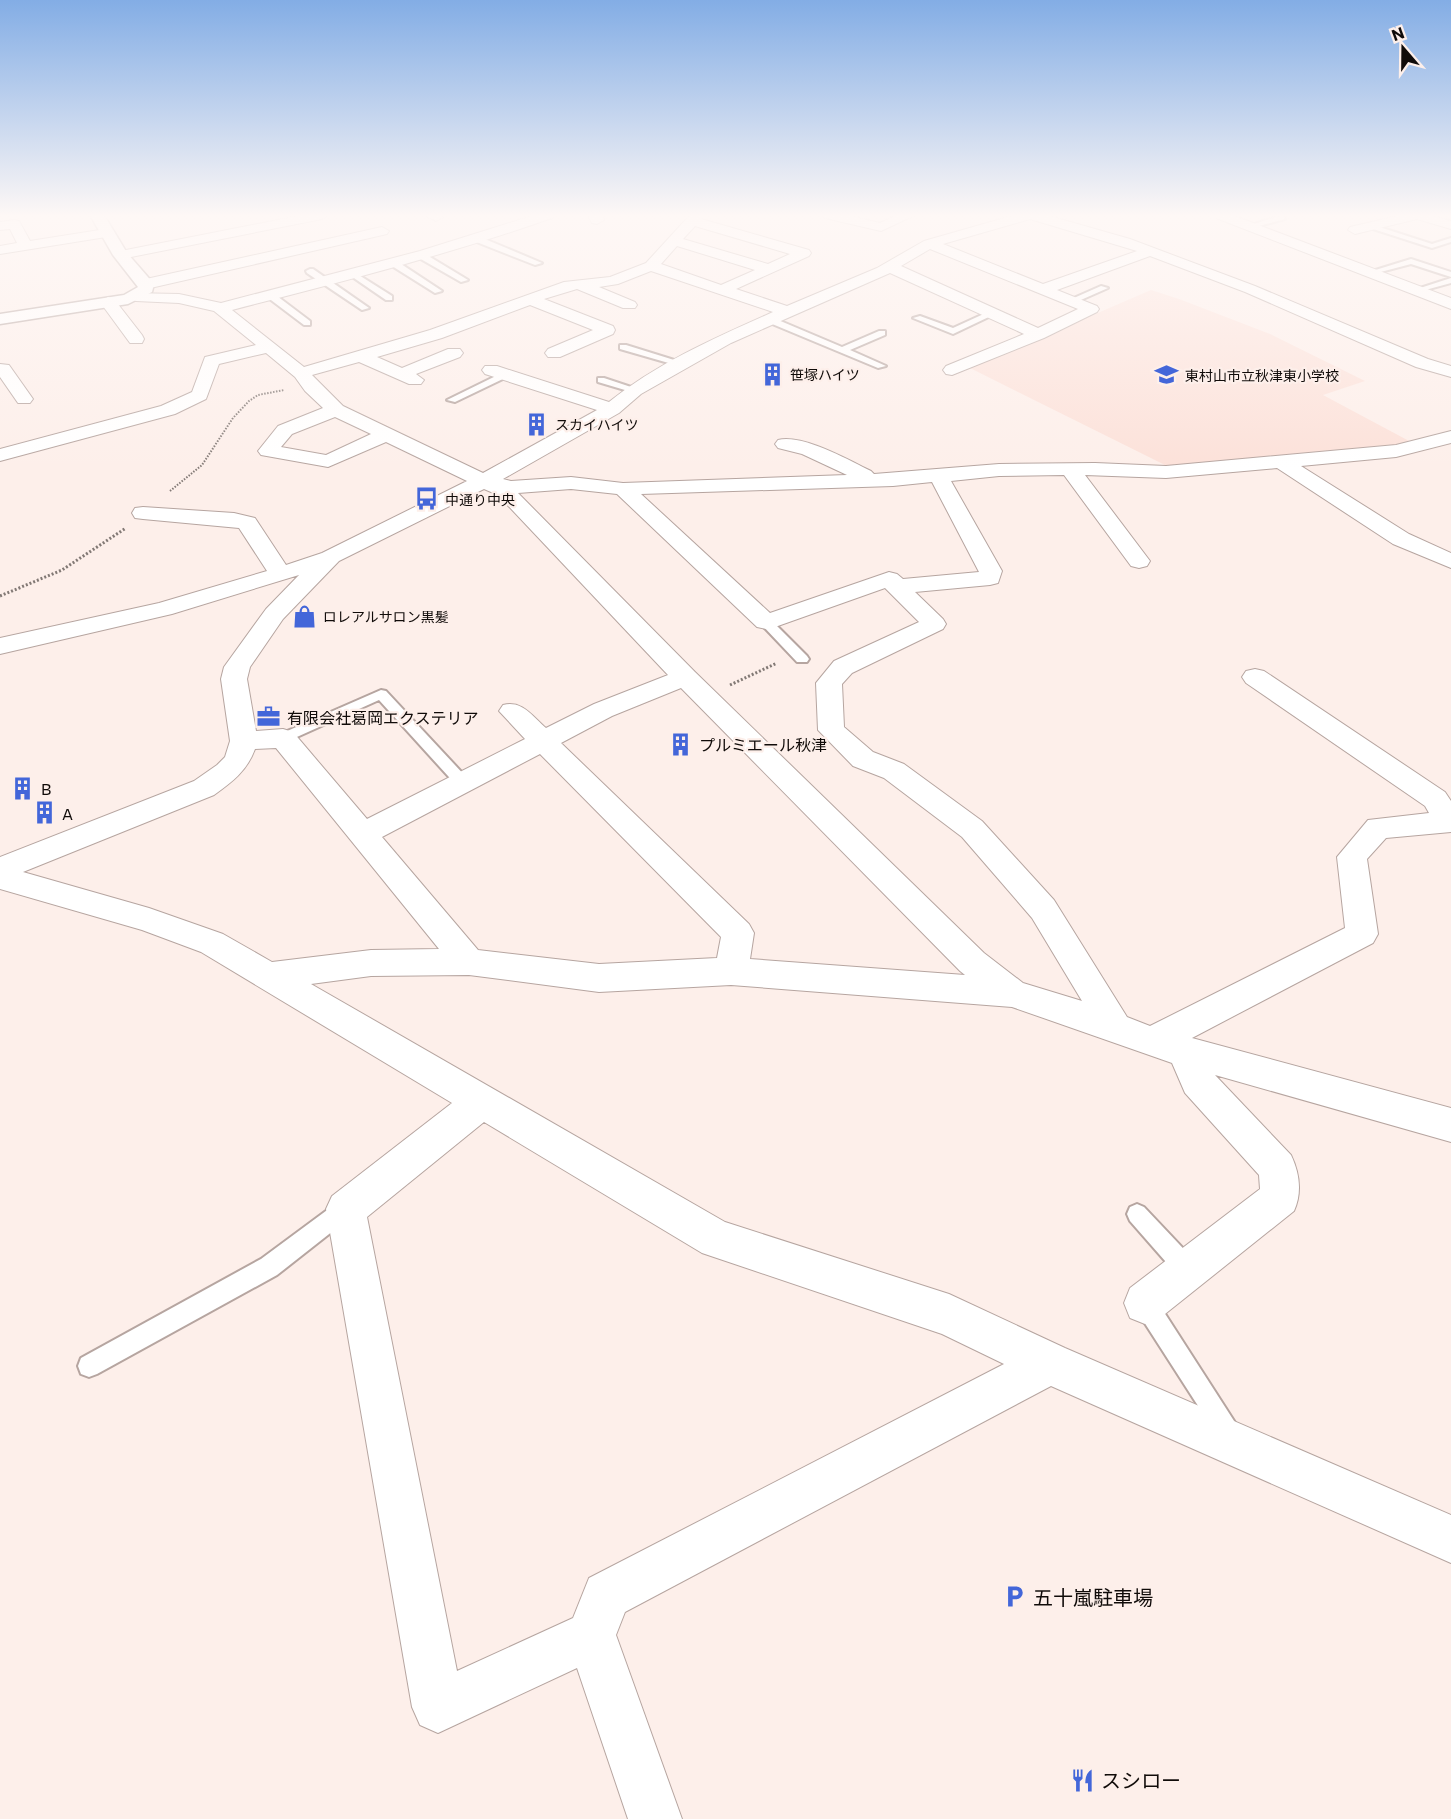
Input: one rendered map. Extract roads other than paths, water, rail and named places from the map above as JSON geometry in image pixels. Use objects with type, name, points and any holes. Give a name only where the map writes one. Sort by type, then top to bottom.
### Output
[{"type":"street","points":[[0,319],[114,300]]},
{"type":"street","points":[[192,300],[220,308],[301,374],[311,387],[336,410],[505,491],[695,687],[972,962],[1012,993]]},
{"type":"street","points":[[220,308],[251,300]]},
{"type":"street","points":[[301,374],[436,334],[527,300]]},
{"type":"street","points":[[532,300],[585,317],[607,330],[565,352]]},
{"type":"street","points":[[617,300],[629,305]]},
{"type":"street","points":[[752,300],[785,311]]},
{"type":"street","points":[[0,646],[164,609],[281,574],[332,556],[485,480],[612,409],[635,390],[725,339],[812,300]]},
{"type":"street","points":[[961,300],[1038,334]]},
{"type":"street","points":[[952,370],[1091,309],[1068,300]]},
{"type":"street","points":[[1275,300],[1422,363],[1451,372]]},
{"type":"street","points":[[108,302],[136,339]]},
{"type":"street","points":[[0,455],[168,410],[200,395],[211,361],[270,347]]},
{"type":"street","points":[[361,356],[408,377],[454,353]]},
{"type":"street","points":[[0,369],[3,369],[24,399]]},
{"type":"street","points":[[497,373],[612,409]]},
{"type":"street","points":[[336,410],[285,430],[268,451],[328,461],[387,434]]},
{"type":"street","points":[[485,480],[511,487],[571,483],[622,489],[939,477],[999,470],[1070,469],[1166,472],[1396,451],[1447,441]]},
{"type":"street","points":[[785,444],[809,450],[864,475],[865,480]]},
{"type":"street","points":[[1284,463],[1401,539],[1449,558]]},
{"type":"street","points":[[1070,469],[1139,561]]},
{"type":"street","points":[[896,587],[990,578],[991,571],[939,477]]},
{"type":"street","points":[[622,489],[766,622],[889,579],[934,624],[843,667],[829,683],[831,730],[864,759],[894,771],[972,829],[1043,909],[1115,1027]]},
{"type":"street","points":[[143,513],[234,519],[247,523],[281,574]]},
{"type":"street","points":[[0,869],[204,788],[227,772],[237,760],[244,741],[234,680],[237,667],[274,614],[332,556]]},
{"type":"street","points":[[363,834],[603,710],[665,684],[695,687]]},
{"type":"street","points":[[1168,1046],[1362,934],[1352,857],[1378,828],[1449,821],[1435,799],[1274,684]]},
{"type":"street","points":[[512,711],[738,933],[731,971]]},
{"type":"street","points":[[244,741],[283,738],[469,962]]},
{"type":"street","points":[[0,877],[149,920],[212,943],[716,1239],[949,1315],[1050,1363],[1451,1539]]},
{"type":"street","points":[[268,976],[371,963],[469,962],[599,978],[731,971],[1012,993],[1168,1046],[1451,1125]]},
{"type":"street","points":[[1145,1303],[1280,1198],[1278,1168],[1198,1082],[1168,1046]]},
{"type":"street","points":[[483,1101],[346,1209],[438,1707],[591,1635]]},
{"type":"street","points":[[655,1819],[591,1635],[606,1595],[1050,1363]]},
{"type":"lane","points":[[276,300],[307,323]]},
{"type":"lane","points":[[353,300],[365,308]]},
{"type":"lane","points":[[917,318],[953,331],[991,314]]},
{"type":"lane","points":[[768,320],[881,366]]},
{"type":"lane","points":[[842,350],[882,333]]},
{"type":"lane","points":[[623,347],[682,364]]},
{"type":"lane","points":[[452,400],[497,373]]},
{"type":"lane","points":[[601,380],[635,390]]},
{"type":"lane","points":[[766,622],[800,656]]},
{"type":"lane","points":[[283,738],[381,694],[463,783]]},
{"type":"lane","points":[[89,1366],[269,1267],[346,1209]]},
{"type":"lane","points":[[1137,1215],[1188,1270]]},
{"type":"lane","points":[[1145,1303],[1237,1446]]},
{"type":"place","name":"笹塚ハイツ","points":[[772,374]]},
{"type":"place","name":"東村山市立秋津東小学校","points":[[1167,375]]},
{"type":"place","name":"スカイハイツ","points":[[537,424]]},
{"type":"place","name":"中通り中央","points":[[427,499]]},
{"type":"place","name":"ロレアルサロン黒髪","points":[[305,616]]},
{"type":"place","name":"有限会社葛岡エクステリア","points":[[269,717]]},
{"type":"place","name":"プルミエール秋津","points":[[681,744]]},
{"type":"place","name":"B","points":[[23,788]]},
{"type":"place","name":"A","points":[[44,813]]},
{"type":"place","name":"五十嵐駐車場","points":[[1015,1597]]},
{"type":"place","name":"スシロー","points":[[1083,1780]]}]
